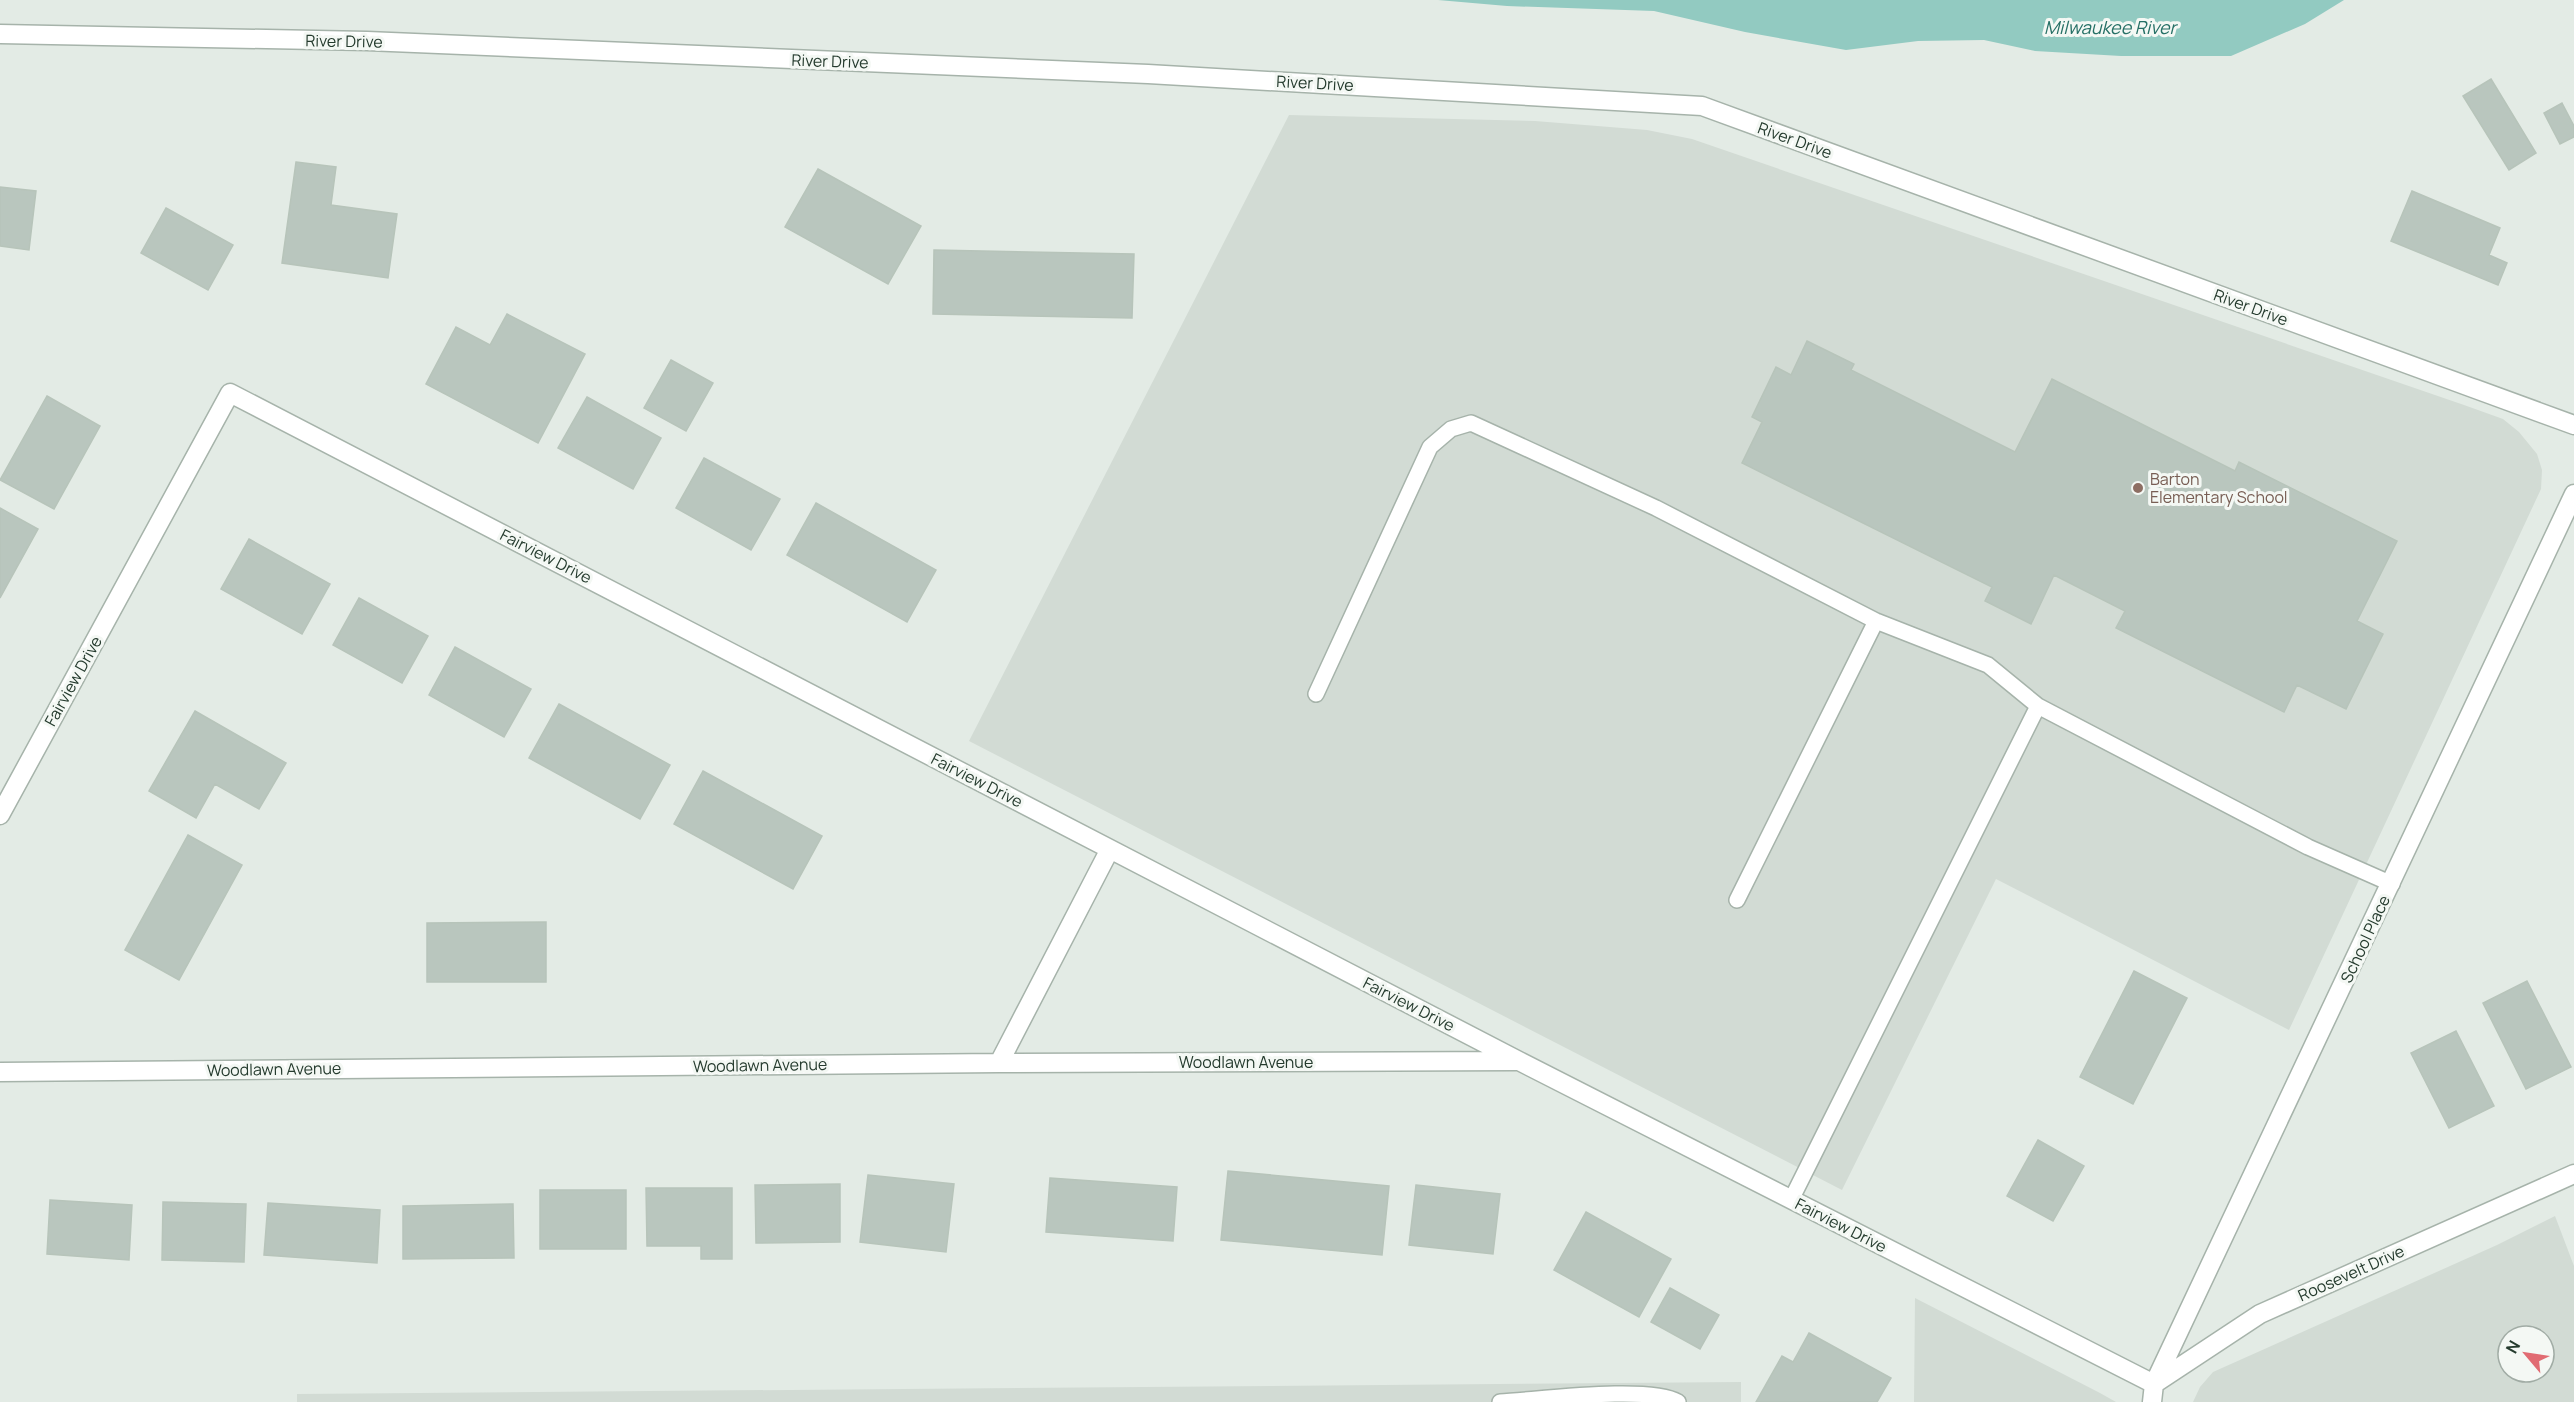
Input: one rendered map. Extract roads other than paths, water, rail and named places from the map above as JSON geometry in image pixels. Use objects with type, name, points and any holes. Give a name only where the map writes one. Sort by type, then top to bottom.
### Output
[{"type":"street","name":"River Drive","points":[[0,34],[367,41],[1148,74],[1702,106],[2574,426]]},
{"type":"street","name":"Fairview Drive","points":[[0,815],[230,393],[1791,1200],[2153,1393]]},
{"type":"street","name":"School Place","points":[[2153,1393],[2574,494]]},
{"type":"street","points":[[999,1063],[1110,849]]},
{"type":"street","name":"Woodlawn Avenue","points":[[0,1072],[1519,1061]]},
{"type":"street","name":"Roosevelt Drive","points":[[2153,1393],[2259,1314],[2574,1174]]},
{"type":"lane","points":[[1316,694],[1430,447],[1451,429],[1472,423],[1656,508],[1876,621],[1988,665],[2038,706],[2308,847],[2392,884]]},
{"type":"lane","points":[[1737,900],[1876,621]]},
{"type":"lane","points":[[1791,1200],[2038,706]]},
{"type":"lane","points":[[1500,1402],[1637,1393],[1671,1398],[1677,1402]]},
{"type":"water","name":"Milwaukee River","points":[[1438,0],[2344,0],[2305,24],[2231,56],[2121,56],[2035,51],[1984,40],[1918,41],[1846,50],[1745,32],[1654,11],[1507,6]]},
{"type":"place","name":"Barton Elementary School","points":[[2138,488]]}]
